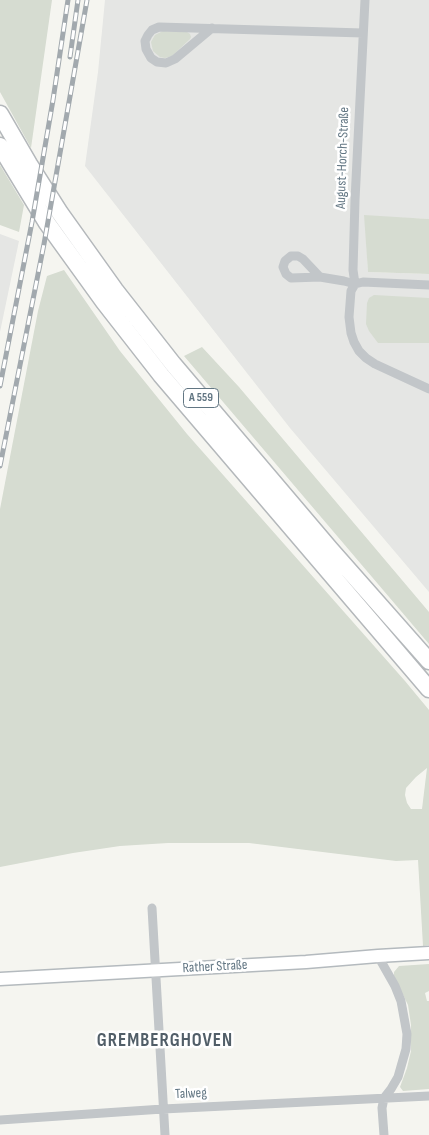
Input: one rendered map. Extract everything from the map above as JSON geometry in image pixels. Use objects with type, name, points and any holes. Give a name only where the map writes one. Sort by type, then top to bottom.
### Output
[{"type":"highway","name":"A 559","points":[[0,114],[60,213],[126,305],[209,407],[330,549],[429,661]]},
{"type":"highway","name":"A 559","points":[[0,146],[47,223],[155,368],[429,689]]},
{"type":"street","name":"August-Horch-Straße","points":[[365,0],[353,270],[355,284],[351,291],[349,317],[352,338],[359,351],[375,364],[429,389]]},
{"type":"street","points":[[212,28],[176,59],[166,63],[157,62],[151,58],[146,49],[145,41],[148,35],[152,30],[159,27],[212,28],[363,33]]},
{"type":"street","points":[[320,277],[355,284],[363,282],[429,285]]},
{"type":"street","points":[[152,908],[165,1135]]},
{"type":"street","name":"Rather Straße","points":[[0,979],[306,962],[429,953]]},
{"type":"street","points":[[378,956],[401,1001],[406,1034],[406,1049],[403,1063],[398,1077],[384,1098],[382,1108],[384,1135]]},
{"type":"street","name":"Talweg","points":[[0,1120],[163,1109],[429,1096]]},
{"type":"shaded area","points":[[0,0],[52,0],[31,148],[0,92]]},
{"type":"shaded area","points":[[105,0],[429,0],[429,219],[365,216],[368,272],[429,274],[429,592],[290,428],[85,166],[98,72]]},
{"type":"shaded area","points":[[163,31],[187,32],[191,37],[172,56],[160,57],[153,51],[151,42],[155,35]]},
{"type":"shaded area","points":[[0,165],[24,205],[19,232],[0,225]]},
{"type":"shaded area","points":[[364,215],[429,219],[429,274],[368,272]]},
{"type":"shaded area","points":[[0,234],[19,241],[0,332]]},
{"type":"shaded area","points":[[64,270],[120,351],[187,434],[429,710],[429,945],[423,946],[418,860],[396,861],[249,843],[168,843],[120,846],[0,867],[0,509],[38,311],[47,276]],"holes":[[[427,768],[422,809],[411,809],[405,795],[406,788]]]},
{"type":"shaded area","points":[[374,295],[429,298],[429,343],[378,343],[366,324],[367,303],[369,298]]},
{"type":"shaded area","points":[[202,347],[239,387],[429,612],[429,644],[184,356]]},
{"type":"shaded area","points":[[429,964],[429,991],[425,993],[427,1001],[429,1001],[429,1089],[403,1091],[400,1087],[411,1051],[411,1025],[408,1005],[394,976],[394,972],[399,966]]},
{"type":"railway","points":[[0,386],[32,222],[68,0]]},
{"type":"railway","points":[[70,57],[78,0]]},
{"type":"railway","points":[[0,466],[44,244],[87,0]]},
{"type":"district","name":"GREMBERGHOVEN","points":[[165,1041]]}]
